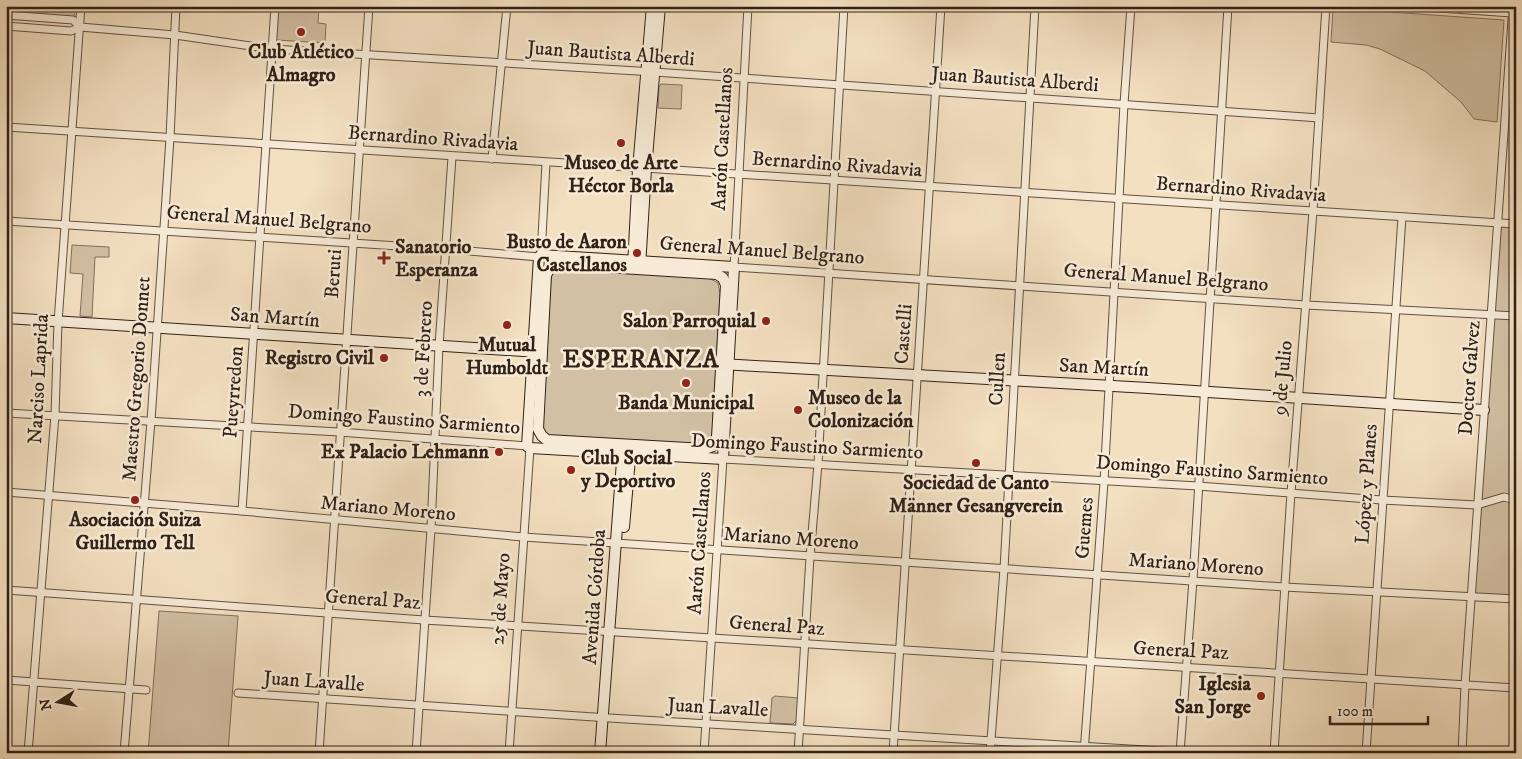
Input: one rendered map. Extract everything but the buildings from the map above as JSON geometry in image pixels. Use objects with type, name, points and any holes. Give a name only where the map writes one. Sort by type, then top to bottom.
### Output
[{"type":"main road","points":[[651,72],[652,6]]},
{"type":"main road","points":[[637,264],[642,169],[651,72],[660,6]]},
{"type":"main road","name":"General Manuel Belgrano","points":[[540,256],[637,264],[717,274],[723,278],[726,284]]},
{"type":"main road","name":"25 de Mayo","points":[[538,429],[540,256]]},
{"type":"main road","name":"General Manuel Belgrano","points":[[553,265],[637,264],[734,267]]},
{"type":"main road","name":"25 de Mayo","points":[[529,447],[546,274],[553,265]]},
{"type":"main road","name":"Aarón Castellanos","points":[[705,450],[713,446],[717,437],[734,267]]},
{"type":"main road","name":"Aarón Castellanos","points":[[723,459],[726,284]]},
{"type":"main road","name":"San Martín","points":[[6,318],[157,326],[538,352]]},
{"type":"main road","name":"San Martín","points":[[725,364],[1298,397],[1484,410]]},
{"type":"main road","name":"Domingo Faustino Sarmiento","points":[[538,429],[547,440],[723,459]]},
{"type":"main road","name":"Domingo Faustino Sarmiento","points":[[529,447],[705,450]]},
{"type":"main road","name":"Avenida Córdoba","points":[[600,753],[606,718],[627,449]]},
{"type":"main road","name":"Avenida Córdoba","points":[[606,718],[607,753]]},
{"type":"street","name":"Narciso Laprida","points":[[28,753],[54,415],[58,322],[81,6]]},
{"type":"street","name":"Maestro Gregorio Donnet","points":[[124,753],[138,600],[151,421],[170,138],[176,6]]},
{"type":"street","name":"Pueyrredon","points":[[242,512],[275,6]]},
{"type":"street","name":"Beruti","points":[[319,753],[369,6]]},
{"type":"street","points":[[492,159],[507,6]]},
{"type":"street","name":"Aarón Castellanos","points":[[734,267],[748,6]]},
{"type":"street","points":[[798,753],[810,557],[818,464],[844,6]]},
{"type":"street","name":"Castelli","points":[[893,753],[941,6]]},
{"type":"street","name":"Cullen","points":[[990,753],[1004,569],[1035,6]]},
{"type":"street","name":"Guemes","points":[[1085,749],[1110,386],[1124,104],[1131,6]]},
{"type":"street","points":[[1180,752],[1193,580],[1228,6]]},
{"type":"street","name":"9 de Julio","points":[[1274,753],[1290,493],[1313,211],[1326,6]]},
{"type":"street","points":[[1410,6],[1512,10]]},
{"type":"street","name":"Doctor Galvez","points":[[1462,753],[1477,505],[1512,10]]},
{"type":"street","name":"Juan Bautista Alberdi","points":[[6,15],[73,20],[80,27]]},
{"type":"street","name":"Juan Bautista Alberdi","points":[[6,26],[71,31],[80,27],[175,34],[272,50],[651,72],[1319,118]]},
{"type":"street","name":"Bernardino Rivadavia","points":[[6,128],[1516,224]]},
{"type":"street","name":"3 de Febrero","points":[[416,753],[452,157]]},
{"type":"street","name":"25 de Mayo","points":[[540,256],[546,163]]},
{"type":"street","name":"López y Planes","points":[[1366,753],[1402,217]]},
{"type":"street","name":"General Manuel Belgrano","points":[[6,221],[540,256]]},
{"type":"street","name":"General Manuel Belgrano","points":[[734,267],[1306,305],[1491,313],[1516,316]]},
{"type":"street","name":"Domingo Faustino Sarmiento","points":[[6,413],[340,432],[529,447]]},
{"type":"street","name":"25 de Mayo","points":[[509,753],[529,447]]},
{"type":"street","name":"Aarón Castellanos","points":[[704,753],[723,459]]},
{"type":"street","name":"Domingo Faustino Sarmiento","points":[[723,459],[1198,486],[1477,505],[1504,497],[1516,500]]},
{"type":"street","name":"Mariano Moreno","points":[[6,492],[523,537],[718,551],[1284,587],[1516,599]]},
{"type":"street","name":"General Paz","points":[[6,590],[424,620],[1516,688]]},
{"type":"street","points":[[6,680],[146,690]]},
{"type":"street","name":"Juan Lavalle","points":[[238,693],[606,718],[991,741],[1085,749],[1196,753]]},
{"type":"shaded area","points":[[6,6],[75,6],[74,17],[6,13]]},
{"type":"shaded area","name":"Club Atlético Almagro","points":[[278,6],[319,6],[318,23],[326,24],[325,43],[276,40]]},
{"type":"shaded area","points":[[1333,8],[1504,20],[1497,122],[1474,119],[1461,102],[1425,71],[1380,49],[1366,45],[1331,42]]},
{"type":"shaded area","points":[[661,84],[682,85],[681,109],[658,108],[659,87]]},
{"type":"shaded area","points":[[1497,223],[1516,224],[1516,599],[1471,596]]},
{"type":"shaded area","points":[[72,245],[109,247],[109,257],[95,257],[92,317],[80,316],[83,274],[70,273]]},
{"type":"shaded area","points":[[561,269],[709,278],[718,283],[720,293],[712,437],[708,444],[550,437],[543,430],[551,276],[553,272]]},
{"type":"shaded area","points":[[594,350],[608,351],[610,353],[608,363],[593,362],[588,359],[588,354],[594,352]]},
{"type":"shaded area","points":[[159,611],[238,616],[228,753],[148,753]]},
{"type":"shaded area","points":[[775,696],[799,698],[797,720],[793,724],[770,723],[772,698]]},
{"type":"place","name":"Club Atlético Almagro","points":[[301,32]]},
{"type":"place","name":"Museo de Arte Héctor Borla","points":[[621,143]]},
{"type":"place","name":"Busto de Aaron Castellanos","points":[[637,253]]},
{"type":"place","name":"Sanatorio Esperanza","points":[[384,258]]},
{"type":"place","name":"Salon Parroquial","points":[[766,321]]},
{"type":"place","name":"Mutual Humboldt","points":[[507,325]]},
{"type":"place","name":"Registro Civil","points":[[384,358]]},
{"type":"place","name":"Banda Municipal","points":[[686,383]]},
{"type":"place","name":"Museo de la Colonización","points":[[798,410]]},
{"type":"place","name":"Ex Palacio Lehmann","points":[[499,452]]},
{"type":"place","name":"Sociedad de Canto Männer Gesangverein","points":[[976,463]]},
{"type":"place","name":"Club Social y Deportivo","points":[[571,470]]},
{"type":"place","name":"Asociación Suiza Guillermo Tell","points":[[135,500]]},
{"type":"place","name":"Iglesia San Jorge","points":[[1261,696]]},
{"type":"district","name":"ESPERANZA","points":[[641,359]]}]
